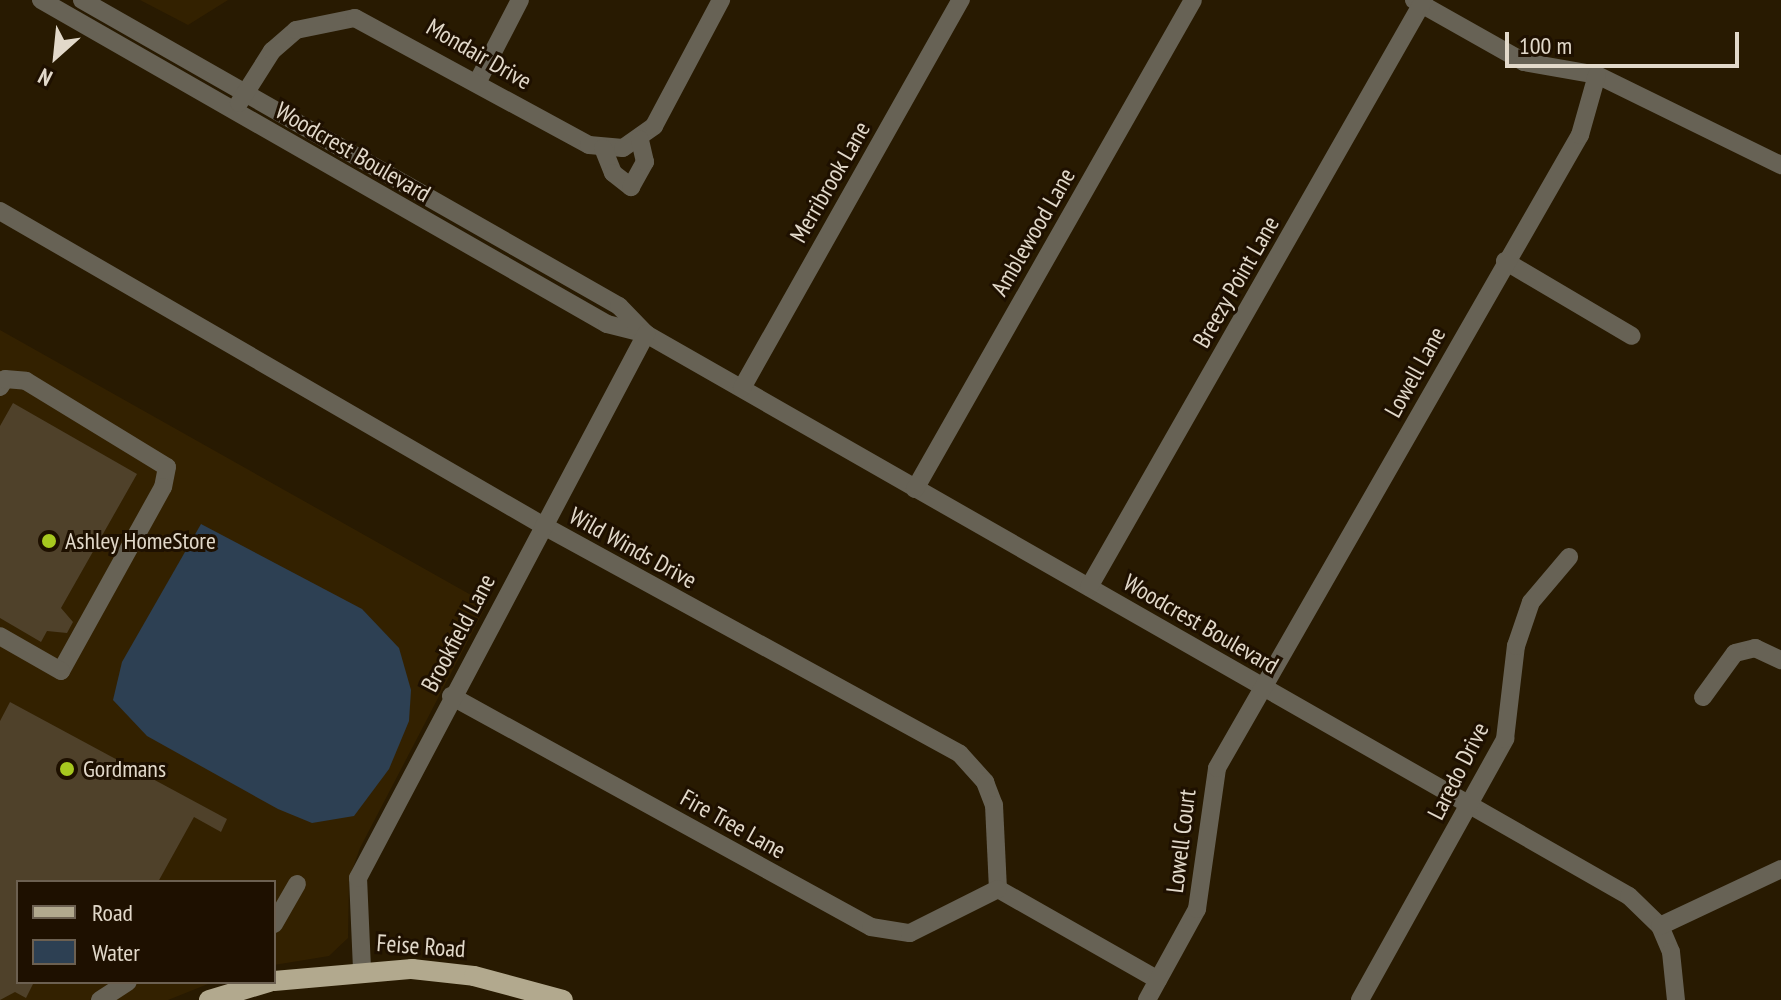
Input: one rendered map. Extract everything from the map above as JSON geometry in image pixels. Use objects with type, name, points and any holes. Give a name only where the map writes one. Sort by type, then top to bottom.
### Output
[{"type":"main road","name":"Feise Road","points":[[276,980],[362,969],[474,976],[563,1000]]},
{"type":"main road","name":"Feise Road","points":[[209,1000],[261,984]]},
{"type":"street","name":"Woodcrest Boulevard","points":[[41,0],[607,324],[646,334],[742,388],[1629,896],[1660,926],[1671,952],[1676,1000]]},
{"type":"street","name":"Woodcrest Boulevard","points":[[82,0],[619,306],[646,334]]},
{"type":"street","points":[[478,81],[520,0]]},
{"type":"street","points":[[640,140],[603,148],[613,173],[631,187],[645,162],[640,140],[721,0]]},
{"type":"street","name":"Merribrook Lane","points":[[742,388],[961,0]]},
{"type":"street","name":"Amblewood Lane","points":[[915,489],[1193,0]]},
{"type":"street","points":[[1420,1],[1524,62],[1597,75],[1781,165]]},
{"type":"street","name":"Breezy Point Lane","points":[[1089,587],[1420,1]]},
{"type":"street","name":"Mondair Drive","points":[[234,112],[272,51],[296,30],[325,19],[384,28],[603,148]]},
{"type":"street","name":"Lowell Lane","points":[[1262,687],[1580,135],[1597,75]]},
{"type":"street","name":"Wild Winds Drive","points":[[0,211],[544,526],[960,754],[985,782],[994,805],[998,889]]},
{"type":"street","points":[[1505,261],[1632,336]]},
{"type":"street","name":"Brookfield Lane","points":[[362,969],[358,878],[451,696],[646,334]]},
{"type":"street","points":[[0,387],[5,379],[26,381],[167,467],[163,487],[61,671],[0,636]]},
{"type":"street","name":"Laredo Drive","points":[[1360,1000],[1505,739],[1516,646],[1531,602],[1569,557]]},
{"type":"street","points":[[1703,697],[1735,653],[1755,648],[1781,660]]},
{"type":"street","name":"Lowell Court","points":[[1147,1000],[1197,909],[1217,768],[1262,687]]},
{"type":"street","name":"Fire Tree Lane","points":[[451,696],[871,927],[910,933],[998,889]]},
{"type":"street","points":[[1660,926],[1781,869]]},
{"type":"street","points":[[276,921],[297,884]]},
{"type":"street","points":[[998,889],[1158,980]]},
{"type":"street","points":[[100,1000],[125,984]]},
{"type":"shaded area","points":[[140,0],[228,0],[188,25]]},
{"type":"shaded area","points":[[0,330],[487,604],[360,848],[349,879],[348,938],[329,956],[276,965],[276,880],[16,880],[16,984],[208,984],[168,1000],[0,1000]]},
{"type":"water","points":[[201,524],[362,609],[399,648],[411,690],[409,721],[389,769],[354,816],[312,823],[278,809],[147,736],[113,700],[122,662]]},
{"type":"building","name":"Ashley HomeStore","points":[[13,403],[137,474],[61,608],[73,622],[67,633],[47,631],[41,642],[0,618],[0,426]]},
{"type":"building","name":"Gordmans","points":[[10,702],[227,819],[221,832],[194,817],[159,880],[16,880],[16,984],[33,984],[26,998],[15,992],[0,1000],[0,721]]},
{"type":"place","name":"Ashley HomeStore","points":[[49,541]]},
{"type":"place","name":"Gordmans","points":[[67,769]]}]
